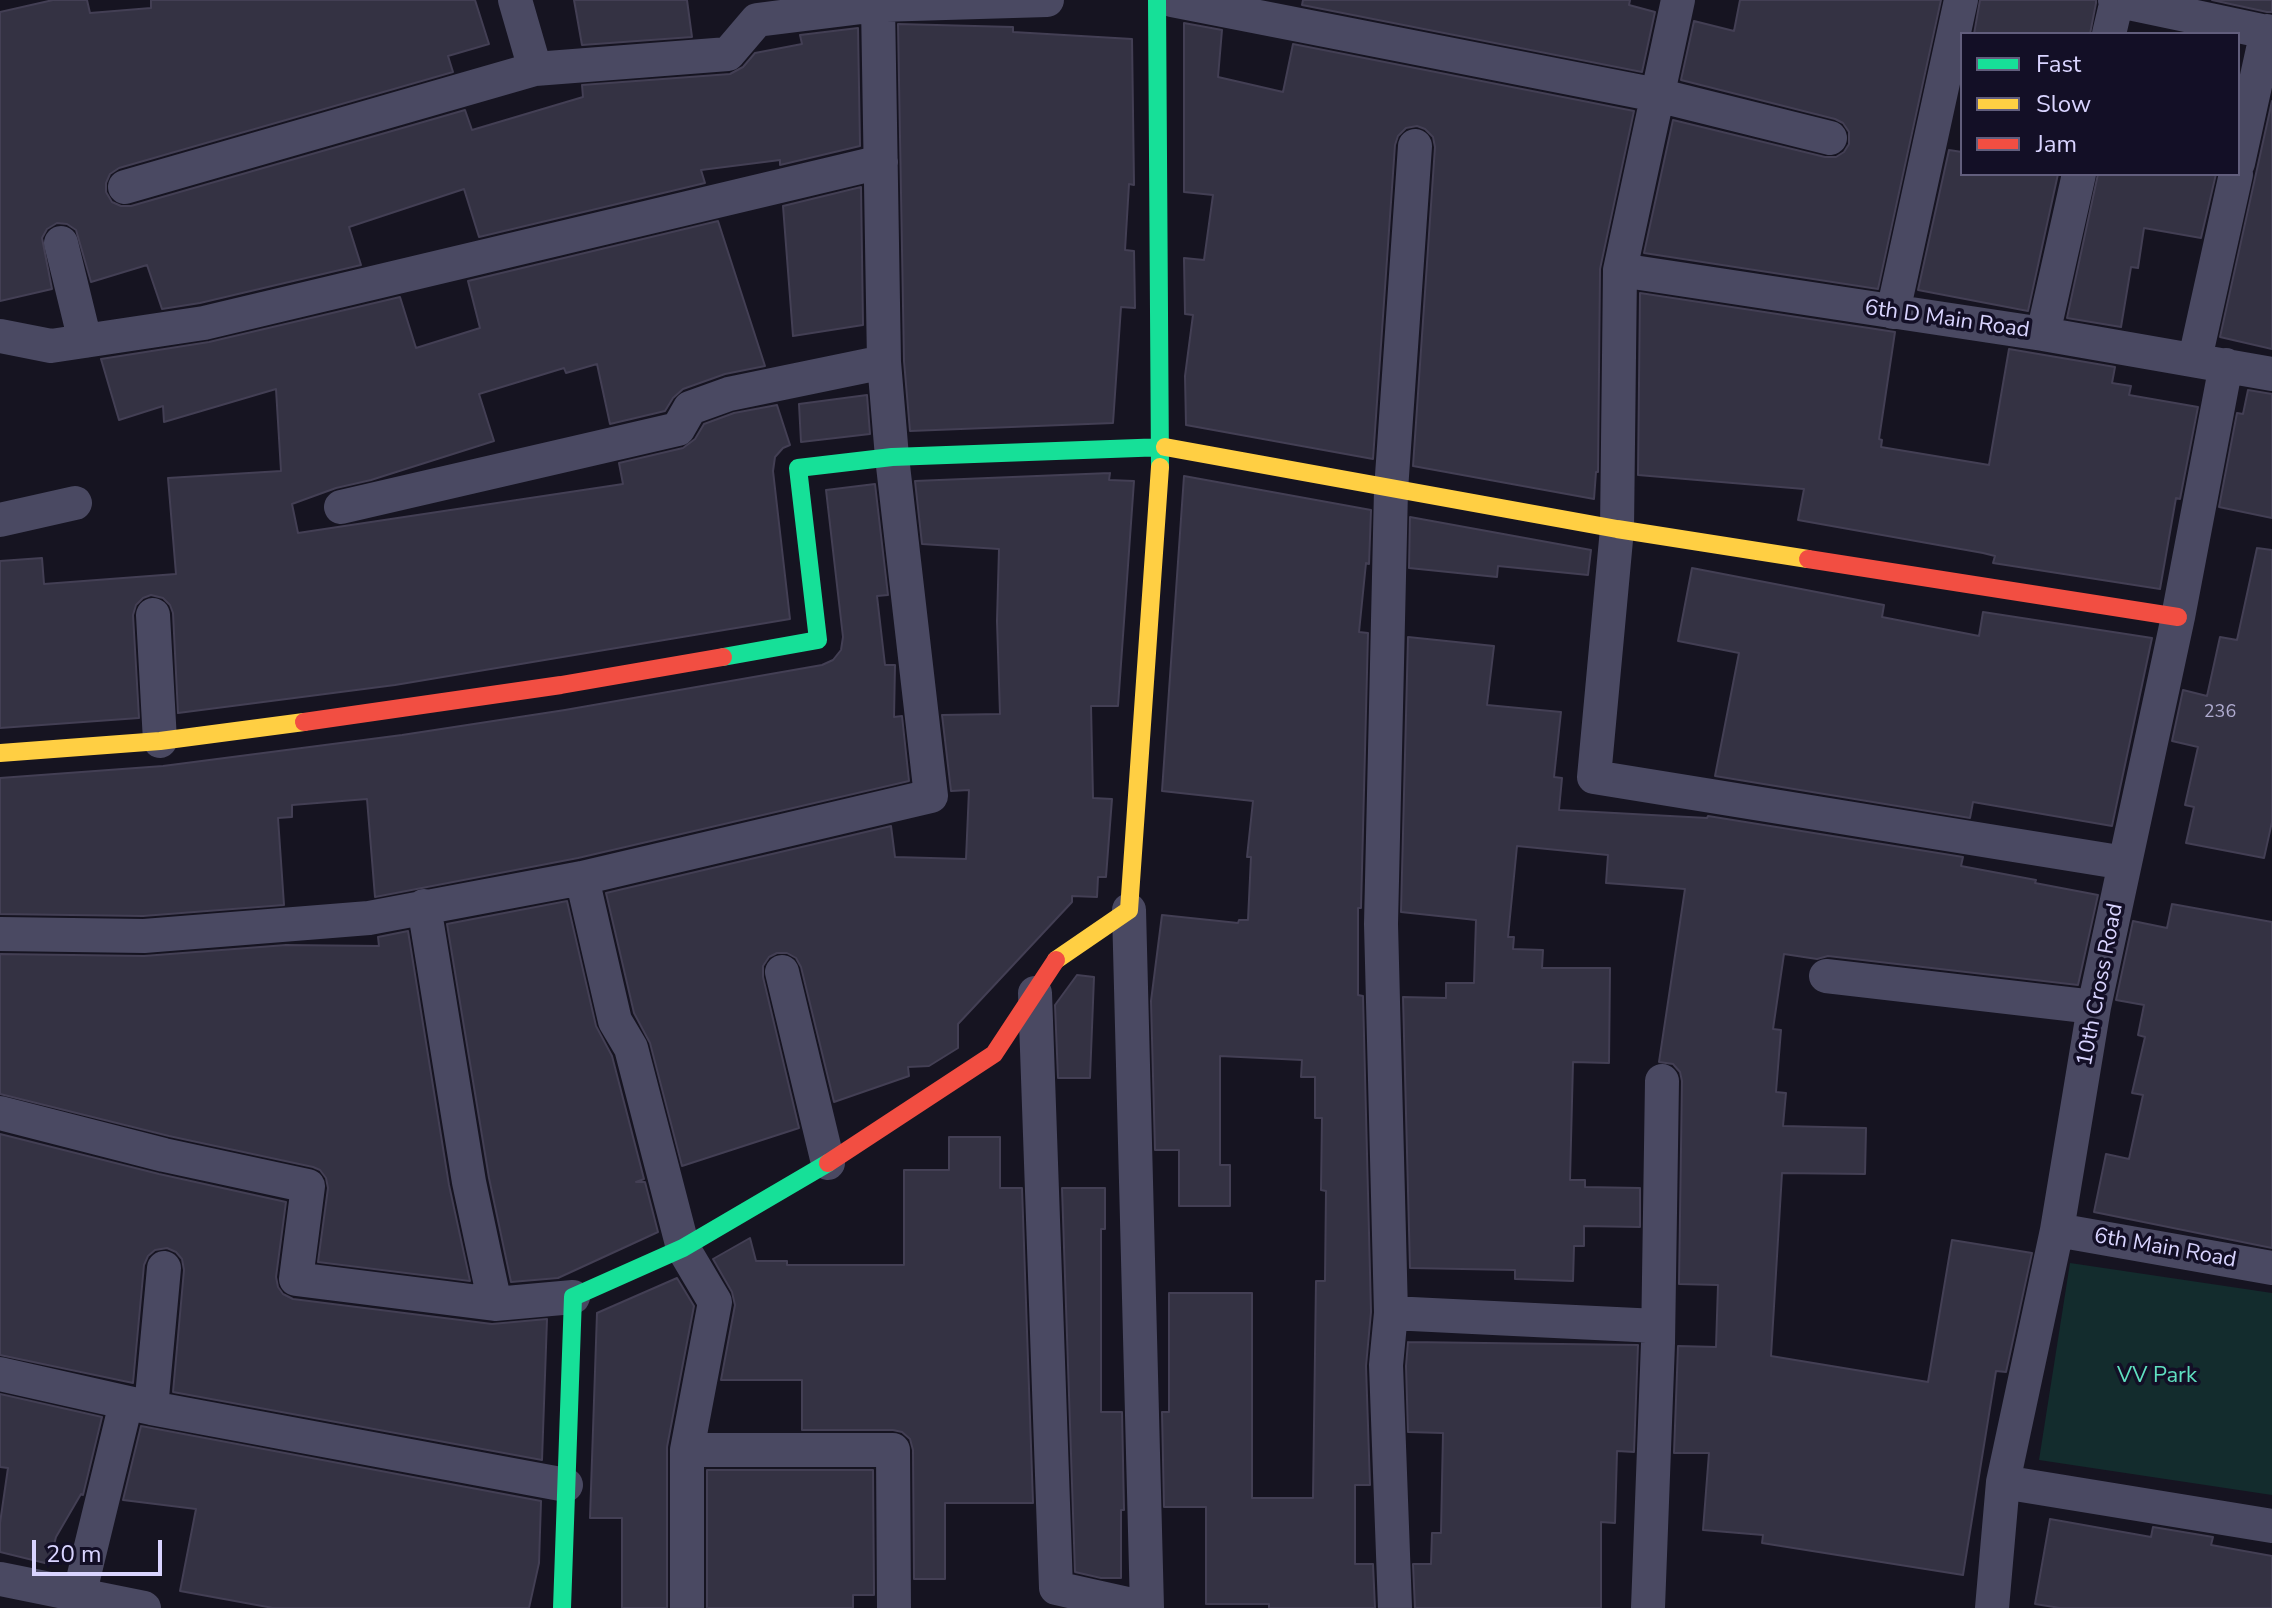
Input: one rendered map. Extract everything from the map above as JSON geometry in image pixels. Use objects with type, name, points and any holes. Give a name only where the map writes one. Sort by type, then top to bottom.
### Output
[{"type":"street","points":[[515,0],[535,69]]},
{"type":"street","points":[[125,187],[535,69],[728,54],[757,20],[878,5],[1047,0]]},
{"type":"street","points":[[1035,993],[1056,1598],[1146,1608],[1129,910],[1161,446],[1157,0]]},
{"type":"street","points":[[1172,0],[1657,95],[1830,138]]},
{"type":"street","points":[[1678,0],[1620,270],[1617,529],[1594,777],[2125,863]]},
{"type":"street","points":[[1893,312],[1961,0]]},
{"type":"street","points":[[2109,32],[2116,0],[2269,32],[2240,155]]},
{"type":"street","points":[[0,934],[144,936],[369,918],[582,878],[931,796],[884,362],[878,5]]},
{"type":"street","points":[[1395,1608],[1386,1365],[1391,1313],[1381,924],[1391,490],[1415,146]]},
{"type":"street","points":[[0,336],[51,346],[204,323],[881,162]]},
{"type":"street","points":[[2043,334],[2079,176]]},
{"type":"street","name":"10th Cross Road","points":[[1992,1608],[2003,1482],[2057,1230],[2094,1007],[2178,617],[2236,176]]},
{"type":"street","points":[[61,243],[85,341]]},
{"type":"street","name":"6th D Main Road","points":[[1620,270],[2043,334],[2272,374]]},
{"type":"street","points":[[341,507],[678,429],[690,408],[729,394],[884,362]]},
{"type":"street","points":[[0,753],[160,741],[487,696],[818,640],[798,468],[892,457],[1161,446],[1617,529],[2178,617]]},
{"type":"street","points":[[0,520],[75,503]]},
{"type":"street","points":[[153,615],[160,741]]},
{"type":"street","points":[[582,878],[615,1021],[631,1048],[683,1248],[715,1302],[687,1450],[687,1608]]},
{"type":"street","points":[[424,906],[469,1182],[495,1304]]},
{"type":"street","points":[[0,1113],[164,1155],[308,1186],[296,1279],[495,1304],[573,1297],[683,1248],[828,1163],[994,1054],[1054,961],[1129,910]]},
{"type":"street","points":[[782,972],[828,1163]]},
{"type":"street","points":[[1826,976],[2094,1007]]},
{"type":"street","points":[[1648,1608],[1662,1081]]},
{"type":"street","name":"6th Main Road","points":[[2057,1230],[2272,1268]]},
{"type":"street","points":[[77,1602],[139,1406],[164,1268]]},
{"type":"street","points":[[562,1608],[573,1297]]},
{"type":"street","points":[[1391,1313],[1657,1326]]},
{"type":"street","points":[[0,1374],[139,1406],[566,1485]]},
{"type":"street","points":[[687,1450],[893,1450],[894,1608]]},
{"type":"street","points":[[2003,1482],[2272,1526]]},
{"type":"street","points":[[0,1579],[77,1602],[144,1608]]},
{"type":"green space","name":"VV Park","points":[[2070,1263],[2272,1293],[2272,1495],[2039,1460]]},
{"type":"building","points":[[53,0],[87,0],[90,13],[151,8],[151,0],[475,0],[489,44],[448,56],[453,72],[119,168],[110,174],[106,192],[112,202],[121,206],[131,206],[465,110],[472,130],[583,97],[582,85],[730,74],[743,67],[755,53],[802,44],[800,35],[858,28],[860,146],[780,165],[780,160],[701,170],[705,183],[479,237],[464,189],[349,227],[361,265],[162,309],[147,265],[91,282],[76,230],[67,224],[57,223],[47,229],[42,238],[52,289],[0,301],[0,12]]},
{"type":"building","points":[[574,0],[687,0],[692,37],[582,45]]},
{"type":"building","points":[[1303,0],[1630,0],[1629,5],[1655,12],[1642,72],[1302,5]]},
{"type":"building","points":[[1740,0],[1941,0],[1878,289],[1644,253],[1673,120],[1825,157],[1836,157],[1849,144],[1849,132],[1843,123],[1835,119],[1681,80],[1694,21],[1734,31]]},
{"type":"building","points":[[1980,0],[2096,0],[2090,32],[1974,32]]},
{"type":"building","points":[[2212,0],[2272,0],[2272,12],[2267,12]]},
{"type":"building","points":[[1184,23],[1222,30],[1218,77],[1283,92],[1293,44],[1634,111],[1600,269],[1598,472],[1594,499],[1413,466],[1435,147],[1433,137],[1417,126],[1406,128],[1395,145],[1373,459],[1186,425],[1185,376],[1193,315],[1185,314],[1184,258],[1204,260],[1213,195],[1184,192]]},
{"type":"building","points":[[898,24],[1013,27],[1013,32],[1132,39],[1134,185],[1129,184],[1125,250],[1134,251],[1135,308],[1121,307],[1113,423],[910,431],[904,361]]},
{"type":"building","points":[[2272,101],[2272,349],[2220,337]]},
{"type":"building","points":[[1949,150],[1960,152],[1960,176],[2058,176],[2028,311],[1918,290]]},
{"type":"building","points":[[2098,176],[2216,176],[2201,238],[2144,228],[2138,268],[2131,267],[2121,327],[2067,318]]},
{"type":"building","points":[[861,187],[863,325],[793,336],[783,206]]},
{"type":"building","points":[[718,221],[765,366],[725,374],[683,389],[665,411],[610,424],[597,364],[566,373],[564,368],[479,394],[494,441],[292,504],[298,533],[623,484],[619,463],[683,448],[695,439],[704,424],[734,413],[777,405],[790,445],[775,457],[773,471],[790,619],[395,685],[178,713],[173,613],[163,598],[151,595],[136,605],[133,615],[139,718],[0,728],[0,561],[42,558],[44,584],[176,574],[168,478],[281,471],[276,389],[164,422],[163,406],[119,420],[101,359],[209,342],[400,297],[416,348],[480,328],[468,281]]},
{"type":"building","points":[[1640,293],[1895,332],[1879,439],[1882,440],[1881,447],[1989,465],[2009,349],[2115,367],[2112,383],[2131,386],[2129,395],[2198,407],[2180,499],[2176,498],[2160,589],[1993,563],[1995,556],[1983,553],[1798,520],[1804,489],[1638,475]]},
{"type":"building","points":[[2248,390],[2272,394],[2272,518],[2219,507],[2237,413],[2243,414]]},
{"type":"building","points":[[867,395],[870,434],[801,442],[799,404]]},
{"type":"building","points":[[1110,473],[1109,480],[1134,481],[1118,706],[1091,706],[1093,798],[1112,799],[1106,877],[1098,877],[1097,897],[1072,896],[1072,902],[958,1024],[958,1048],[929,1066],[908,1067],[909,1076],[834,1102],[801,967],[796,958],[787,953],[769,957],[763,966],[763,977],[799,1128],[682,1166],[650,1043],[634,1013],[606,893],[891,826],[895,857],[966,859],[969,790],[951,791],[942,715],[1000,714],[997,621],[999,549],[922,544],[915,481]]},
{"type":"building","points":[[1184,476],[1371,510],[1369,564],[1366,563],[1359,632],[1368,633],[1361,908],[1358,908],[1358,995],[1363,996],[1371,1312],[1366,1366],[1370,1485],[1355,1485],[1355,1564],[1373,1564],[1375,1608],[1269,1608],[1269,1604],[1206,1604],[1206,1507],[1164,1507],[1162,1412],[1169,1412],[1169,1293],[1252,1293],[1252,1498],[1313,1498],[1316,1281],[1325,1281],[1326,1191],[1321,1190],[1322,1118],[1315,1118],[1315,1077],[1301,1077],[1302,1060],[1220,1056],[1220,1165],[1230,1165],[1230,1206],[1179,1206],[1179,1150],[1155,1150],[1151,1001],[1162,915],[1238,923],[1239,920],[1248,920],[1251,857],[1247,857],[1253,801],[1162,791]]},
{"type":"building","points":[[875,484],[888,595],[877,596],[885,665],[895,665],[894,717],[902,716],[909,781],[578,858],[375,897],[367,799],[292,805],[292,817],[278,818],[284,905],[143,916],[0,914],[0,778],[163,766],[402,735],[565,710],[822,665],[833,660],[841,650],[843,637],[826,490]]},
{"type":"building","points":[[1410,517],[1591,550],[1588,575],[1498,566],[1497,577],[1409,568]]},
{"type":"building","points":[[2257,548],[2272,550],[2272,822],[2264,858],[2186,843],[2194,807],[2185,805],[2198,747],[2172,741],[2183,690],[2207,696],[2220,637],[2237,640]]},
{"type":"building","points":[[1692,568],[1884,605],[1882,617],[1979,636],[1983,612],[2152,638],[2112,826],[1973,802],[1970,818],[1715,776],[1739,653],[1678,641]]},
{"type":"building","points":[[1408,637],[1494,646],[1487,705],[1561,712],[1554,777],[1562,778],[1559,810],[1708,816],[1963,857],[1961,866],[2098,895],[2078,985],[1828,956],[1817,959],[1784,954],[1773,1029],[1781,1030],[1776,1092],[1786,1093],[1783,1126],[1866,1128],[1865,1174],[1782,1173],[1771,1356],[1928,1382],[1952,1240],[2032,1253],[2006,1372],[1996,1371],[1963,1575],[1762,1543],[1763,1535],[1703,1530],[1709,1453],[1674,1453],[1678,1346],[1716,1347],[1718,1285],[1679,1284],[1682,1081],[1680,1072],[1673,1064],[1659,1062],[1685,889],[1606,883],[1608,855],[1517,846],[1508,937],[1514,937],[1513,949],[1543,950],[1542,968],[1610,968],[1609,1063],[1573,1062],[1570,1180],[1585,1180],[1585,1187],[1640,1188],[1640,1227],[1584,1226],[1584,1246],[1574,1246],[1573,1281],[1515,1279],[1515,1270],[1410,1268],[1403,997],[1446,998],[1446,983],[1474,983],[1476,920],[1401,912]]},
{"type":"building","points":[[567,901],[596,1026],[612,1056],[644,1179],[636,1182],[645,1182],[658,1232],[558,1278],[511,1282],[489,1178],[447,924]]},
{"type":"building","points":[[2172,904],[2272,922],[2272,1248],[2094,1212],[2106,1154],[2129,1159],[2143,1095],[2132,1093],[2145,1037],[2138,1035],[2144,1005],[2116,1000],[2133,921],[2167,928]]},
{"type":"building","points":[[408,931],[449,1185],[470,1281],[318,1262],[328,1188],[326,1178],[313,1167],[169,1136],[0,1094],[0,954],[144,956],[286,945],[379,946],[378,937]]},
{"type":"building","points":[[1077,975],[1094,977],[1090,1078],[1058,1078],[1055,1005]]},
{"type":"building","points":[[0,1134],[286,1202],[276,1277],[283,1294],[293,1299],[492,1324],[547,1319],[542,1460],[173,1392],[184,1270],[182,1259],[167,1248],[155,1250],[144,1265],[133,1383],[0,1355]]},
{"type":"building","points":[[949,1137],[1000,1137],[1000,1188],[1022,1188],[1033,1503],[945,1503],[945,1579],[914,1579],[913,1450],[910,1439],[902,1432],[893,1430],[802,1430],[802,1380],[721,1380],[735,1305],[732,1292],[713,1259],[750,1238],[756,1261],[787,1261],[787,1265],[904,1265],[904,1170],[949,1170]]},
{"type":"building","points":[[1062,1188],[1105,1188],[1105,1229],[1101,1229],[1101,1412],[1122,1412],[1124,1510],[1121,1510],[1121,1578],[1101,1578],[1075,1572]]},
{"type":"building","points":[[677,1278],[694,1306],[667,1447],[667,1608],[622,1608],[622,1518],[590,1518],[597,1313]]},
{"type":"building","points":[[1408,1342],[1638,1345],[1634,1452],[1617,1451],[1615,1523],[1601,1522],[1601,1608],[1415,1608],[1413,1564],[1431,1564],[1432,1533],[1441,1533],[1443,1433],[1408,1432]]},
{"type":"building","points":[[0,1394],[102,1417],[83,1495],[56,1537],[49,1564],[0,1552],[0,1523],[8,1468],[0,1467]]},
{"type":"building","points":[[141,1426],[541,1501],[539,1563],[529,1608],[273,1608],[180,1591],[196,1509],[123,1500]]},
{"type":"building","points":[[707,1470],[873,1470],[874,1595],[853,1595],[853,1608],[707,1608]]},
{"type":"building","points":[[2050,1519],[2151,1537],[2153,1527],[2213,1537],[2211,1545],[2272,1556],[2272,1608],[2060,1608],[2035,1604]]},
{"type":"traffic: fast","points":[[1157,0],[1160,467]]},
{"type":"traffic: fast","points":[[723,657],[818,640],[798,468],[892,457],[1165,447]]},
{"type":"traffic: fast","points":[[562,1608],[573,1297],[683,1248],[828,1163]]},
{"type":"traffic: slow","points":[[1165,447],[1617,529],[1808,559]]},
{"type":"traffic: slow","points":[[1056,960],[1129,910],[1160,467]]},
{"type":"traffic: slow","points":[[0,753],[160,741],[304,722]]},
{"type":"traffic: jam","points":[[1808,559],[2178,617]]},
{"type":"traffic: jam","points":[[304,722],[561,685],[723,657]]},
{"type":"traffic: jam","points":[[828,1163],[994,1054],[1056,960]]}]
